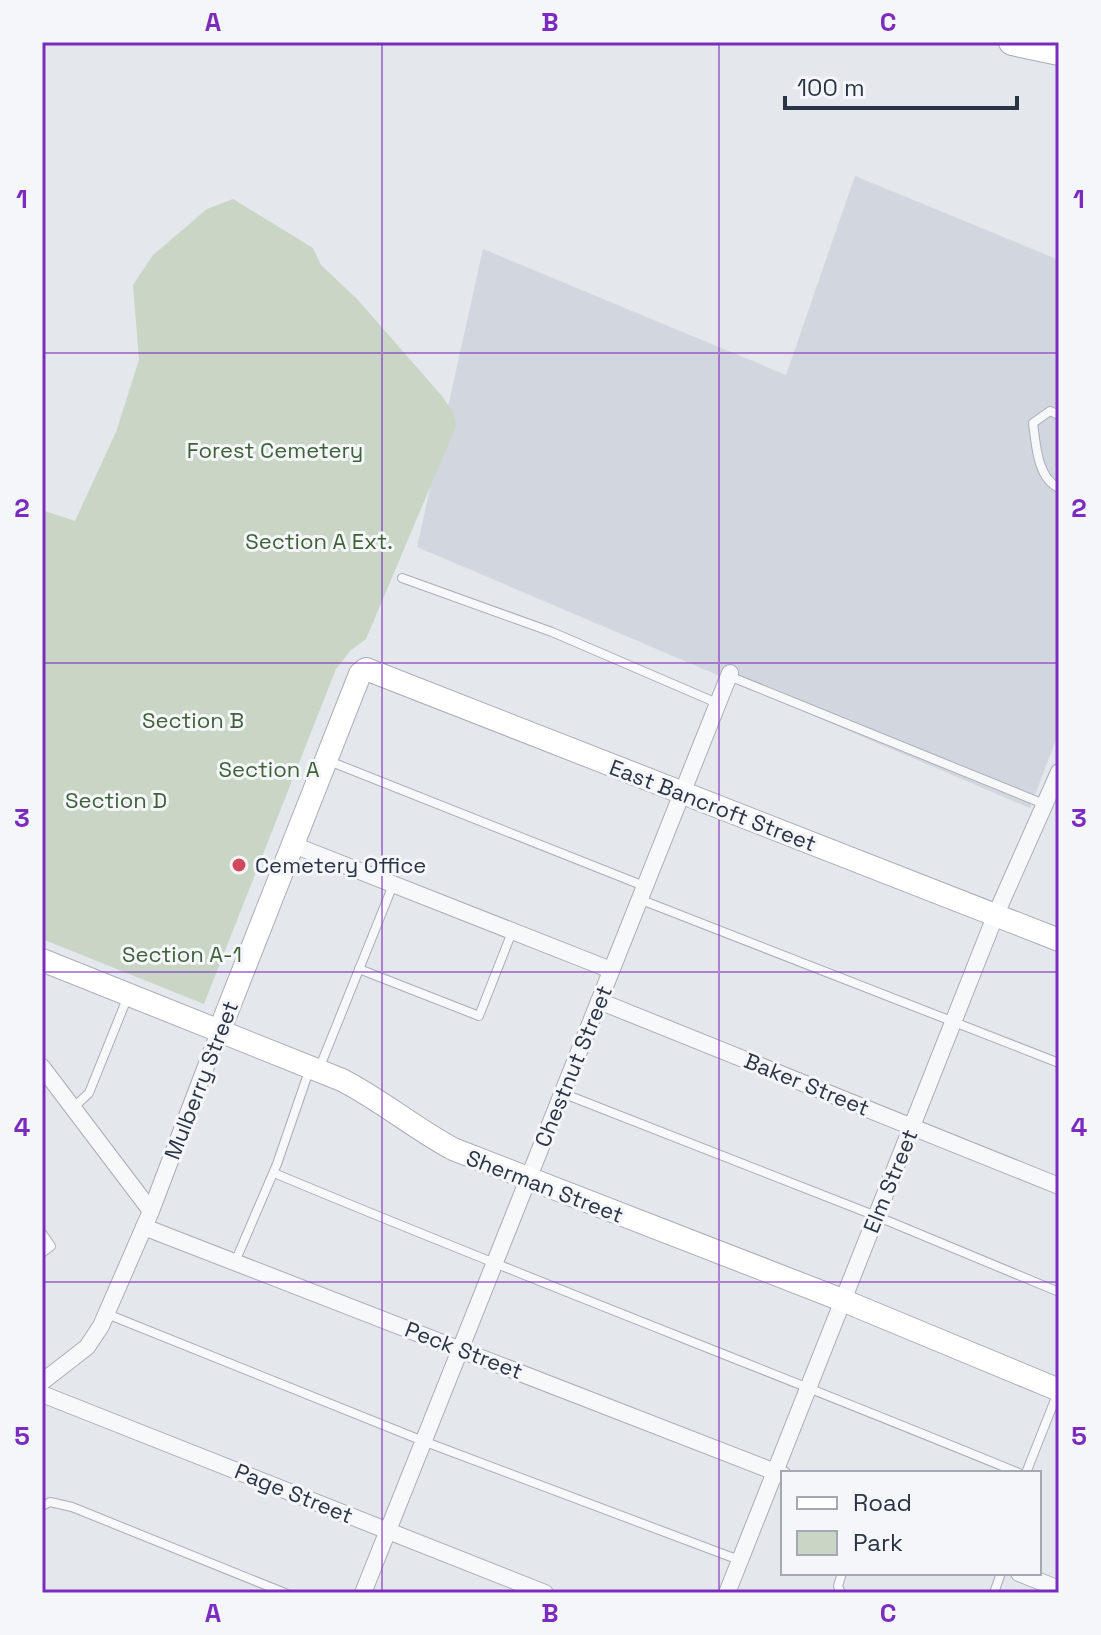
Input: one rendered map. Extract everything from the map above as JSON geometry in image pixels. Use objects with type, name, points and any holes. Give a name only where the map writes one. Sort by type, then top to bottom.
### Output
[{"type":"main road","points":[[1012,42],[1059,52]]},
{"type":"street","name":"Mulberry Street","points":[[42,1382],[87,1347],[107,1314],[151,1211],[291,844],[360,674],[366,669]]},
{"type":"street","name":"East Bancroft Street","points":[[366,669],[1059,940]]},
{"type":"street","name":"Chestnut Street","points":[[363,1593],[730,674]]},
{"type":"street","name":"Elm Street","points":[[727,1593],[779,1473],[808,1386],[996,914],[1059,772]]},
{"type":"street","points":[[291,844],[611,970]]},
{"type":"street","name":"Sherman Street","points":[[42,960],[314,1069],[375,1097],[414,1127],[453,1149],[842,1300],[1059,1389]]},
{"type":"street","name":"Baker Street","points":[[599,1001],[1059,1186]]},
{"type":"street","points":[[42,1067],[151,1211]]},
{"type":"street","name":"Peck Street","points":[[144,1227],[779,1473]]},
{"type":"street","name":"Page Street","points":[[42,1394],[545,1593]]},
{"type":"street","points":[[1024,1575],[1059,1589]]},
{"type":"lane","points":[[1059,415],[1050,411],[1033,423],[1037,458],[1052,485],[1059,488]]},
{"type":"lane","points":[[402,578],[552,632],[718,703]]},
{"type":"lane","points":[[730,674],[1045,804]]},
{"type":"lane","points":[[326,759],[1059,1063]]},
{"type":"lane","points":[[235,1262],[393,884]]},
{"type":"lane","points":[[359,969],[479,1016],[512,931]]},
{"type":"lane","points":[[73,1108],[89,1093],[128,995]]},
{"type":"lane","points":[[562,1093],[876,1216],[1059,1292]]},
{"type":"lane","points":[[274,1173],[1014,1471]]},
{"type":"lane","points":[[42,1233],[51,1246],[42,1253]]},
{"type":"lane","points":[[107,1314],[423,1441],[740,1560]]},
{"type":"lane","points":[[1027,1471],[1059,1389]]},
{"type":"lane","points":[[42,1506],[50,1502],[72,1507],[285,1593]]},
{"type":"shaded area","points":[[855,176],[1059,260],[1059,732],[1030,808],[417,547],[483,249],[786,375]]},
{"type":"green space","name":"Forest Cemetery","points":[[233,199],[313,248],[321,265],[357,299],[442,396],[453,412],[456,426],[366,639],[351,650],[336,669],[204,1004],[42,939],[42,510],[75,521],[116,432],[139,360],[133,285],[153,255],[207,209]]},
{"type":"place","name":"Cemetery Office","points":[[239,865]]},
{"type":"park label","name":"Section A Ext.","points":[[319,541]]},
{"type":"park label","name":"Section B","points":[[193,720]]},
{"type":"park label","name":"Section A","points":[[269,769]]},
{"type":"park label","name":"Section D","points":[[116,800]]},
{"type":"park label","name":"Section A-1","points":[[182,954]]}]
